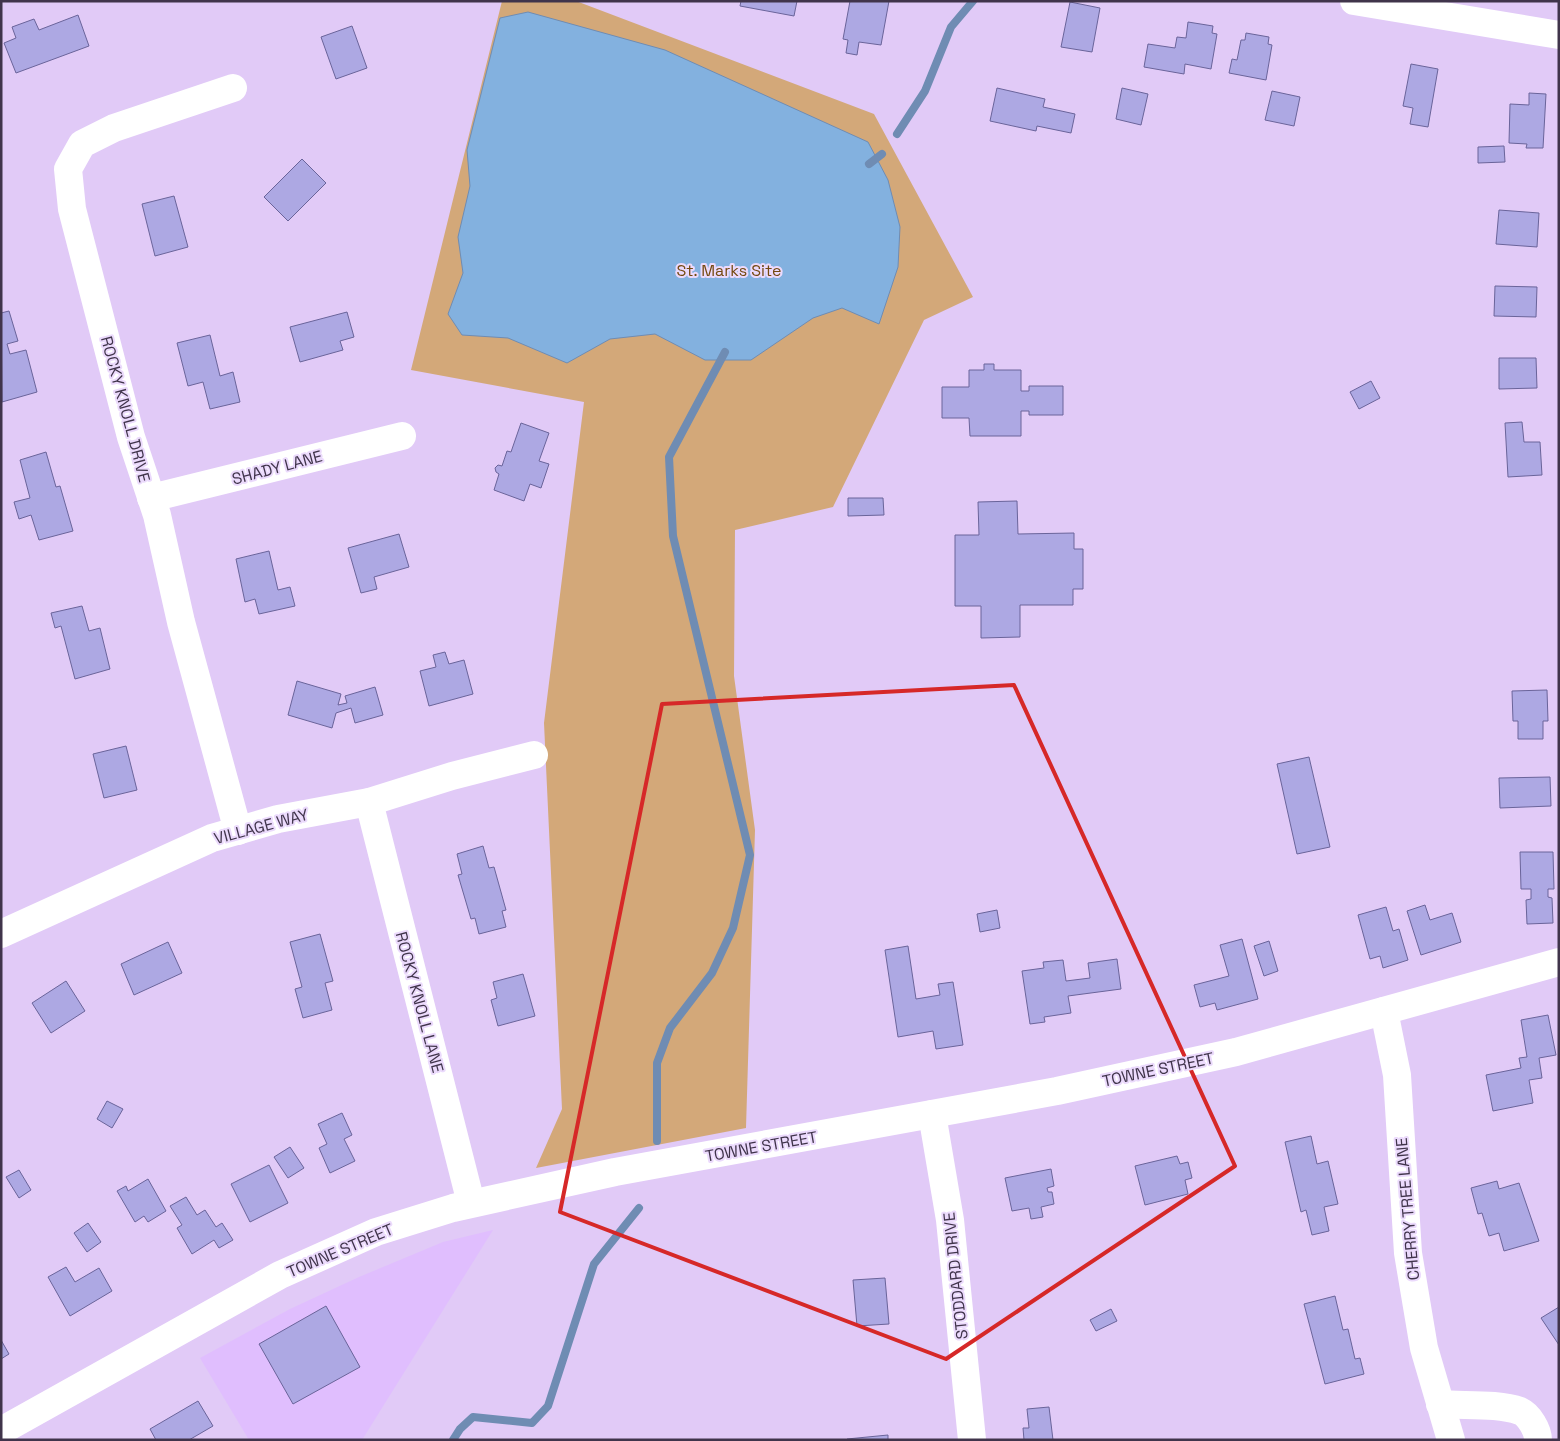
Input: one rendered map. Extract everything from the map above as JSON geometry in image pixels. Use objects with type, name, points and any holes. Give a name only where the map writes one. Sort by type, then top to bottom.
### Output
[{"type":"street","points":[[1354,1],[1559,35]]},
{"type":"street","name":"ROCKY KNOLL DRIVE","points":[[233,88],[114,128],[82,144],[68,169],[72,209],[131,437],[151,498],[186,640],[238,831]]},
{"type":"street","name":"SHADY LANE","points":[[151,498],[402,436]]},
{"type":"street","name":"VILLAGE WAY","points":[[1,934],[212,838],[278,819],[369,802],[452,776],[534,755]]},
{"type":"street","name":"ROCKY KNOLL LANE","points":[[369,802],[472,1204]]},
{"type":"street","name":"TOWNE STREET","points":[[1,1431],[280,1275],[376,1232],[472,1204],[614,1172],[1058,1091],[1236,1052],[1559,962]]},
{"type":"street","name":"CHERRY TREE LANE","points":[[1384,1012],[1397,1075],[1408,1253],[1424,1348],[1451,1440]]},
{"type":"street","name":"STODDARD DRIVE","points":[[932,1114],[950,1220],[972,1440]]},
{"type":"street","points":[[1440,1404],[1494,1406],[1522,1412],[1538,1431],[1538,1440]]},
{"type":"highlighted area","points":[[1014,685],[1235,1166],[946,1359],[560,1212],[662,704]]},
{"type":"shaded area","points":[[493,1230],[362,1440],[249,1440],[200,1358],[290,1309],[359,1277],[443,1242]]},
{"type":"green space","name":"St. Marks Site","points":[[502,1],[576,1],[874,114],[973,297],[924,320],[833,507],[735,530],[734,676],[755,830],[746,1128],[536,1168],[562,1109],[544,723],[584,402],[411,370]]},
{"type":"water","points":[[528,12],[665,50],[868,142],[888,180],[900,227],[898,267],[879,324],[842,308],[813,318],[751,360],[705,360],[655,334],[610,339],[567,363],[508,338],[462,335],[448,314],[463,273],[458,237],[470,186],[467,150],[500,18]]},
{"type":"building","points":[[741,1],[797,1],[794,16],[740,6]]},
{"type":"building","points":[[850,1],[889,1],[881,45],[859,42],[857,55],[846,53],[848,40],[843,39]]},
{"type":"building","points":[[1070,2],[1100,8],[1092,52],[1061,47]]},
{"type":"building","points":[[78,15],[89,46],[16,73],[4,43],[16,38],[12,27],[34,19],[39,30]]},
{"type":"building","points":[[1188,22],[1213,26],[1212,33],[1217,34],[1211,69],[1185,64],[1184,74],[1144,67],[1148,44],[1175,48],[1177,37],[1186,38]]},
{"type":"building","points":[[352,26],[367,68],[336,79],[321,37]]},
{"type":"building","points":[[1246,33],[1269,37],[1268,44],[1272,45],[1266,80],[1229,73],[1232,59],[1237,60],[1241,40],[1245,40]]},
{"type":"building","points":[[1411,64],[1438,69],[1428,127],[1410,124],[1413,108],[1403,106]]},
{"type":"building","points":[[997,88],[1045,99],[1043,107],[1075,114],[1071,133],[1037,126],[1036,131],[990,121]]},
{"type":"building","points":[[1122,88],[1148,94],[1141,125],[1116,119]]},
{"type":"building","points":[[1272,91],[1300,97],[1294,126],[1265,120]]},
{"type":"building","points":[[1529,93],[1546,94],[1543,148],[1526,148],[1527,144],[1509,143],[1510,104],[1529,105]]},
{"type":"building","points":[[1504,146],[1505,162],[1478,163],[1478,147]]},
{"type":"building","points":[[302,159],[326,183],[288,221],[264,197]]},
{"type":"building","points":[[174,196],[188,247],[155,256],[142,204]]},
{"type":"building","points":[[1499,210],[1539,213],[1537,247],[1496,244]]},
{"type":"building","points":[[1495,286],[1537,287],[1536,317],[1494,316]]},
{"type":"building","points":[[9,311],[18,341],[7,344],[10,354],[26,350],[37,392],[2,402],[1,313]]},
{"type":"building","points":[[347,312],[354,337],[340,341],[343,350],[300,362],[290,327]]},
{"type":"building","points":[[210,335],[220,376],[233,372],[240,402],[210,409],[203,382],[188,386],[177,343]]},
{"type":"building","points":[[1499,358],[1536,358],[1537,388],[1499,389]]},
{"type":"building","points":[[984,364],[994,364],[994,370],[1021,370],[1021,391],[1029,391],[1029,386],[1063,386],[1063,415],[1029,415],[1029,411],[1021,411],[1021,436],[970,436],[969,418],[942,418],[942,387],[969,387],[969,370],[984,370]]},
{"type":"building","points":[[1371,381],[1380,398],[1359,409],[1350,392]]},
{"type":"building","points":[[1522,422],[1524,442],[1540,442],[1542,475],[1508,477],[1505,423]]},
{"type":"building","points":[[521,423],[549,433],[539,461],[549,464],[541,488],[530,484],[524,501],[494,490],[499,474],[495,468],[498,465],[502,466],[507,451],[511,452]]},
{"type":"building","points":[[46,452],[56,487],[60,486],[73,531],[39,540],[31,515],[19,519],[14,502],[30,498],[20,460]]},
{"type":"building","points":[[848,498],[883,498],[884,515],[848,516]]},
{"type":"building","points":[[1017,501],[1018,534],[1074,533],[1074,549],[1083,549],[1083,589],[1073,589],[1073,605],[1020,605],[1020,637],[981,638],[981,606],[955,606],[955,535],[979,535],[978,502]]},
{"type":"building","points":[[399,534],[409,567],[374,577],[377,589],[361,593],[348,548]]},
{"type":"building","points":[[269,551],[278,590],[290,587],[295,606],[259,614],[255,599],[245,602],[236,559]]},
{"type":"building","points":[[82,606],[89,631],[100,628],[110,669],[75,679],[61,626],[55,628],[51,613]]},
{"type":"building","points":[[445,652],[449,664],[464,660],[473,694],[429,706],[420,671],[436,667],[433,655]]},
{"type":"building","points":[[297,681],[341,694],[338,705],[347,703],[345,696],[375,687],[383,715],[355,723],[351,708],[336,713],[332,728],[288,715]]},
{"type":"building","points":[[1547,690],[1548,721],[1543,721],[1543,739],[1518,739],[1518,721],[1513,721],[1512,691]]},
{"type":"building","points":[[126,746],[137,790],[104,798],[93,754]]},
{"type":"building","points":[[1309,757],[1330,847],[1297,854],[1277,764]]},
{"type":"building","points":[[1550,777],[1551,806],[1500,808],[1499,778]]},
{"type":"building","points":[[483,846],[489,868],[494,867],[506,910],[502,911],[506,927],[479,934],[475,918],[471,919],[458,875],[462,874],[457,854]]},
{"type":"building","points":[[1520,852],[1553,852],[1554,889],[1548,889],[1548,897],[1552,898],[1553,923],[1527,924],[1526,900],[1531,899],[1531,889],[1521,889]]},
{"type":"building","points":[[1425,905],[1430,920],[1452,913],[1461,942],[1421,955],[1407,911]]},
{"type":"building","points":[[1386,907],[1393,931],[1399,929],[1408,960],[1383,968],[1380,956],[1370,959],[1358,915]]},
{"type":"building","points":[[997,910],[1000,928],[980,932],[977,914]]},
{"type":"building","points":[[320,934],[333,981],[325,983],[332,1010],[303,1018],[295,989],[302,987],[290,942]]},
{"type":"building","points":[[1242,939],[1258,999],[1217,1010],[1215,1003],[1200,1007],[1194,985],[1229,976],[1220,945]]},
{"type":"building","points":[[1269,941],[1278,971],[1264,976],[1254,946]]},
{"type":"building","points":[[168,942],[182,973],[134,995],[121,964]]},
{"type":"building","points":[[908,946],[916,999],[940,995],[938,984],[953,982],[963,1045],[936,1049],[933,1031],[898,1037],[885,950]]},
{"type":"building","points":[[1117,959],[1121,989],[1068,996],[1071,1013],[1044,1017],[1045,1022],[1030,1024],[1022,971],[1044,968],[1043,962],[1063,960],[1066,981],[1090,978],[1088,963]]},
{"type":"building","points":[[523,974],[535,1016],[498,1026],[491,1000],[497,998],[493,982]]},
{"type":"building","points":[[66,981],[85,1011],[51,1033],[32,1003]]},
{"type":"building","points":[[1548,1015],[1556,1055],[1539,1058],[1542,1078],[1529,1080],[1533,1103],[1493,1111],[1486,1075],[1521,1068],[1519,1058],[1527,1057],[1521,1020]]},
{"type":"building","points":[[107,1101],[123,1109],[112,1128],[97,1119]]},
{"type":"building","points":[[342,1113],[352,1135],[344,1139],[355,1161],[330,1173],[319,1148],[327,1144],[318,1124]]},
{"type":"building","points":[[1311,1136],[1317,1164],[1328,1161],[1338,1204],[1324,1207],[1329,1231],[1312,1235],[1306,1210],[1301,1212],[1285,1142]]},
{"type":"building","points":[[290,1147],[304,1168],[288,1178],[274,1157]]},
{"type":"building","points":[[1177,1156],[1180,1164],[1188,1162],[1192,1178],[1185,1180],[1188,1194],[1145,1205],[1135,1166]]},
{"type":"building","points":[[269,1165],[288,1203],[250,1222],[231,1184]]},
{"type":"building","points":[[1051,1169],[1054,1186],[1047,1188],[1048,1192],[1052,1192],[1054,1204],[1041,1207],[1043,1217],[1031,1219],[1029,1208],[1012,1211],[1005,1178]]},
{"type":"building","points":[[19,1170],[31,1190],[19,1198],[6,1177]]},
{"type":"building","points":[[148,1179],[166,1211],[148,1222],[144,1216],[135,1222],[117,1191],[126,1186],[128,1191]]},
{"type":"building","points":[[1497,1181],[1499,1189],[1519,1183],[1539,1241],[1504,1251],[1499,1233],[1489,1236],[1482,1213],[1478,1214],[1471,1188]]},
{"type":"building","points":[[186,1197],[197,1215],[205,1210],[216,1227],[222,1223],[233,1240],[219,1248],[214,1240],[192,1254],[177,1228],[182,1225],[170,1206]]},
{"type":"building","points":[[88,1223],[101,1242],[87,1252],[74,1233]]},
{"type":"building","points":[[66,1267],[75,1282],[99,1268],[112,1291],[70,1316],[48,1277]]},
{"type":"building","points":[[885,1278],[889,1324],[857,1326],[853,1280]]},
{"type":"building","points":[[1335,1296],[1343,1330],[1348,1329],[1355,1359],[1360,1358],[1364,1374],[1325,1384],[1304,1304]]},
{"type":"building","points":[[326,1306],[360,1367],[293,1404],[259,1344]]},
{"type":"building","points":[[1559,1307],[1559,1345],[1541,1318]]},
{"type":"building","points":[[1111,1309],[1117,1321],[1096,1331],[1090,1320]]},
{"type":"building","points":[[1,1340],[9,1354],[1,1359]]},
{"type":"building","points":[[198,1401],[213,1426],[189,1440],[156,1440],[150,1429]]},
{"type":"building","points":[[1049,1407],[1053,1440],[1024,1440],[1023,1428],[1029,1428],[1027,1409]]},
{"type":"building","points":[[888,1435],[888,1440],[847,1440],[847,1439]]},
{"type":"waterway","points":[[897,134],[925,91],[951,27],[973,1]]},
{"type":"waterway","points":[[869,164],[882,154]]},
{"type":"waterway","points":[[657,1141],[657,1063],[670,1028],[712,973],[733,928],[750,855],[673,536],[669,457],[725,352]]},
{"type":"waterway","points":[[453,1440],[460,1429],[473,1417],[532,1423],[548,1406],[594,1264],[639,1208]]}]
